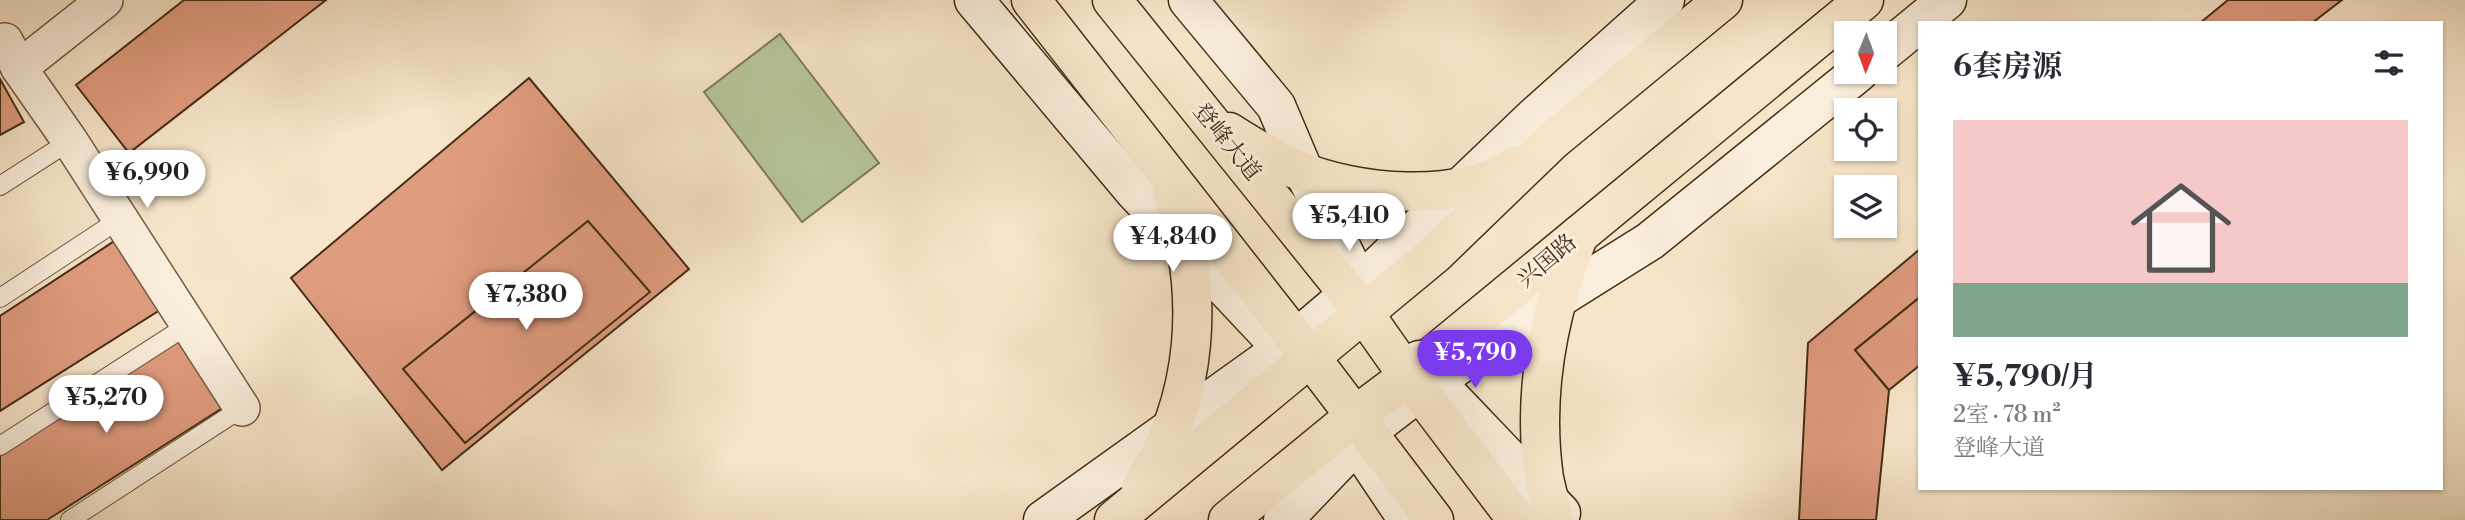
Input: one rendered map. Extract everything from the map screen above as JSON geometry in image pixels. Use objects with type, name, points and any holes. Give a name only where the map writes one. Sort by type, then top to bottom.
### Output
[{"type":"main road","points":[[1031,0],[1158,161],[1297,353]]},
{"type":"main road","name":"登峰大道","points":[[1112,0],[1194,102],[1361,298],[1421,378],[1547,516]]},
{"type":"main road","points":[[1121,515],[1297,353],[1361,298],[1435,254],[1552,141],[1723,0]]},
{"type":"main road","name":"兴国路","points":[[1228,520],[1356,429],[1421,378],[1579,234],[1864,0]]},
{"type":"main road","points":[[1194,102],[1236,137],[1259,151],[1304,172],[1377,190],[1418,192],[1463,187],[1500,176],[1552,141]]},
{"type":"main road","points":[[1121,515],[1149,477],[1180,405],[1189,368],[1194,294],[1187,245],[1172,192],[1158,161]]},
{"type":"main road","points":[[1547,516],[1541,431],[1545,350],[1556,300],[1579,234]]},
{"type":"main road","points":[[1356,429],[1434,520]]},
{"type":"street","points":[[105,0],[6,47],[243,408]]},
{"type":"street","points":[[974,0],[1136,192],[1297,353],[1356,429],[1408,520]]},
{"type":"street","points":[[1188,0],[1276,106],[1361,298],[1463,187],[1534,117],[1665,0]]},
{"type":"street","points":[[1921,21],[1947,0]]},
{"type":"street","points":[[1897,41],[1918,24]]},
{"type":"street","points":[[1421,378],[1556,300],[1650,241],[1844,84]]},
{"type":"street","points":[[1043,520],[1171,429],[1297,353]]},
{"type":"street","points":[[1283,520],[1356,429]]},
{"type":"lane","points":[[0,186],[70,141]]},
{"type":"lane","points":[[0,298],[120,219]]},
{"type":"lane","points":[[0,446],[188,325]]},
{"type":"lane","points":[[69,520],[243,408]]},
{"type":"green space","points":[[780,34],[879,163],[802,222],[704,92]]},
{"type":"building","points":[[184,0],[326,0],[129,153],[76,85]]},
{"type":"building","points":[[2228,0],[2342,0],[2315,21],[2202,21]]},
{"type":"building","points":[[529,78],[689,269],[442,470],[291,278]]},
{"type":"building","points":[[0,79],[24,122],[0,135]]},
{"type":"building","points":[[588,221],[650,292],[465,443],[403,369]]},
{"type":"building","points":[[116,240],[160,310],[0,411],[0,316]]},
{"type":"building","points":[[1918,251],[1918,299],[1855,350],[1889,390],[1876,520],[1799,520],[1808,343]]},
{"type":"building","points":[[1918,299],[1918,367],[1889,390],[1855,350]]},
{"type":"building","points":[[181,337],[224,407],[47,520],[0,520],[0,456]]}]
